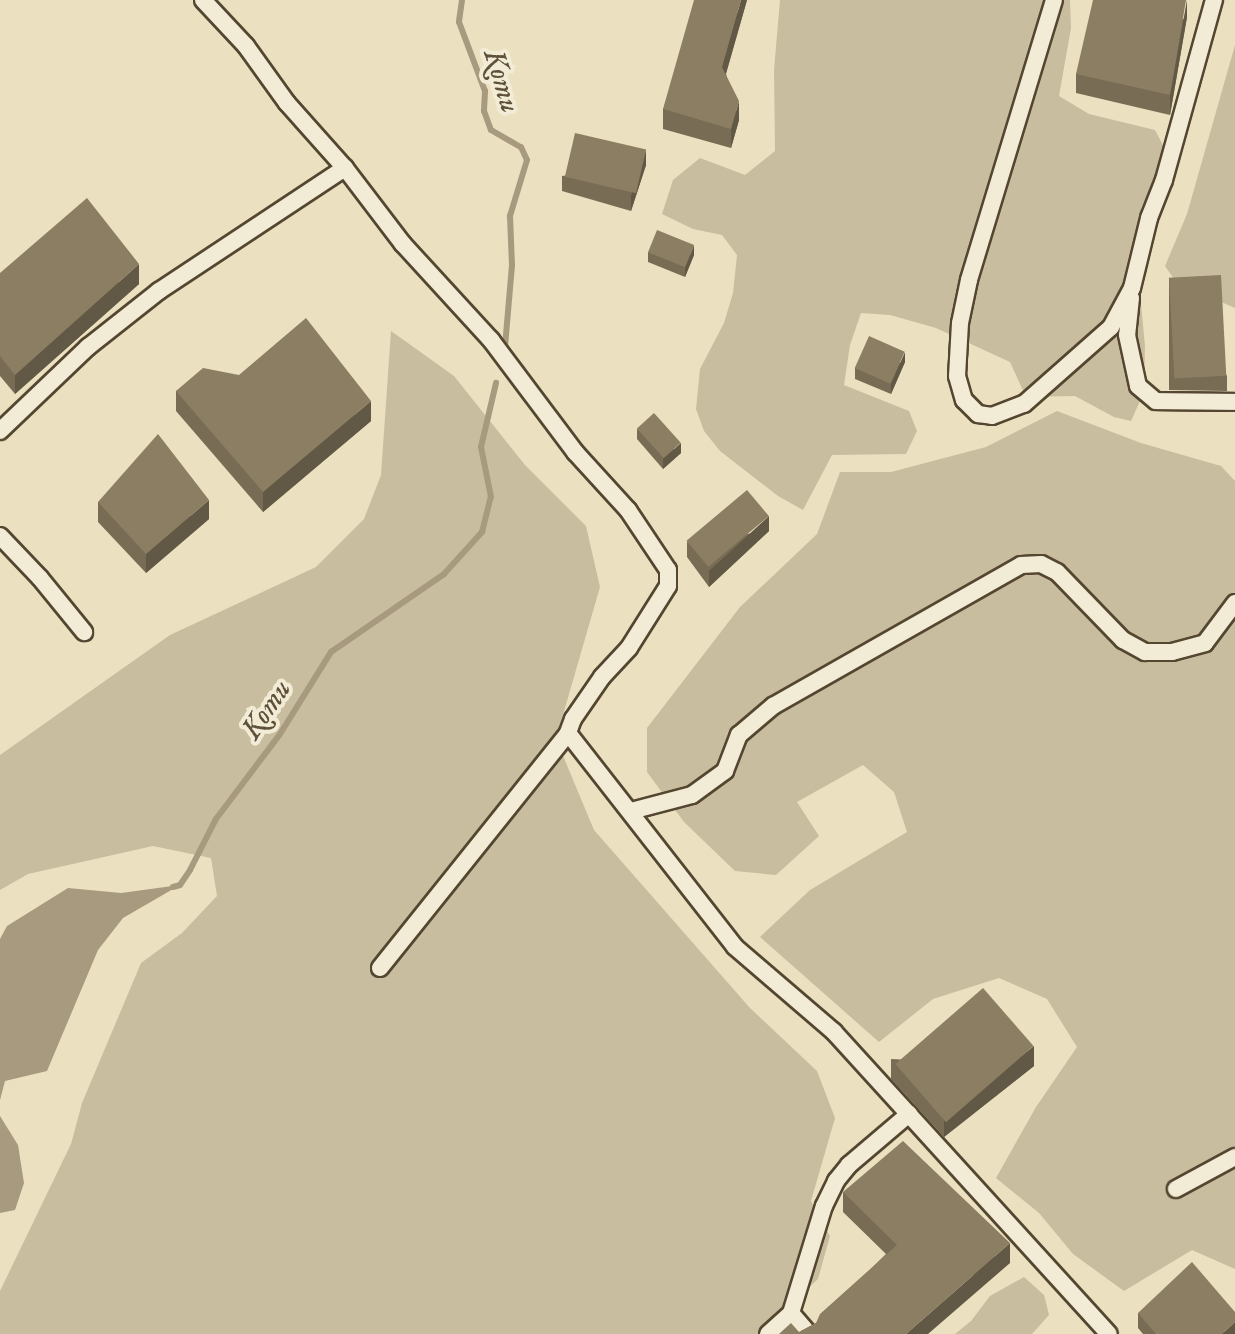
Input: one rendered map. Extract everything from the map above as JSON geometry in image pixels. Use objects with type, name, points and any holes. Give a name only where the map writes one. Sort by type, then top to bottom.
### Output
[{"type":"street","points":[[203,0],[246,46],[287,103],[345,168],[403,244],[491,340],[575,452],[628,510],[668,570],[668,586],[629,648],[602,677],[573,719],[568,733],[380,968]]},
{"type":"street","points":[[1054,0],[969,280],[960,323],[957,376],[964,400],[978,414],[992,416],[1024,404],[1111,327],[1132,288]]},
{"type":"street","points":[[1214,0],[1164,180],[1149,218],[1132,288],[1127,335],[1138,386],[1156,401],[1235,402]]},
{"type":"street","points":[[0,431],[88,347],[159,291],[345,168]]},
{"type":"street","points":[[0,536],[40,578],[84,632]]},
{"type":"street","points":[[631,811],[692,795],[725,771],[739,735],[773,706],[1021,565],[1041,564],[1057,572],[1123,640],[1145,652],[1172,652],[1205,643],[1235,603]]},
{"type":"street","points":[[568,733],[735,947],[834,1032],[1109,1334]]},
{"type":"street","points":[[768,1334],[791,1313],[824,1206],[836,1181],[849,1165],[909,1114]]},
{"type":"street","points":[[1176,1189],[1235,1157]]},
{"type":"street","points":[[791,1313],[809,1334]]},
{"type":"shaded area","points":[[780,0],[1070,0],[1071,28],[1059,96],[1089,114],[1155,130],[1167,153],[1141,208],[1139,283],[1145,346],[1144,392],[1131,421],[1114,417],[1075,396],[1026,397],[1010,362],[936,328],[890,315],[861,313],[850,345],[844,385],[909,411],[917,431],[906,454],[832,455],[803,510],[778,496],[720,451],[704,431],[696,409],[700,369],[724,323],[733,293],[737,255],[722,235],[693,229],[662,214],[673,180],[700,158],[745,175],[775,151],[774,70]]},
{"type":"shaded area","points":[[1235,45],[1235,308],[1176,282],[1165,266],[1187,214]]},
{"type":"shaded area","points":[[391,331],[454,376],[525,465],[586,526],[600,587],[556,739],[594,830],[750,1008],[817,1071],[835,1118],[811,1201],[830,1236],[818,1279],[758,1334],[0,1334],[0,1291],[71,1144],[82,1103],[141,963],[182,933],[217,896],[211,858],[153,846],[28,874],[0,890],[0,755],[170,635],[316,567],[364,519],[381,475]]},
{"type":"shaded area","points":[[1057,411],[1141,443],[1221,466],[1235,481],[1235,1269],[1192,1250],[1124,1291],[1073,1254],[1039,1213],[996,1178],[1036,1107],[1077,1047],[1047,999],[999,978],[933,999],[879,1042],[760,937],[810,890],[907,832],[894,792],[863,765],[797,802],[819,836],[776,875],[735,871],[684,822],[647,772],[647,728],[740,607],[817,534],[840,472],[891,472],[986,447]]},
{"type":"shaded area","points":[[180,885],[123,918],[98,950],[47,1071],[5,1081],[0,1100],[0,939],[7,926],[68,888],[121,893]]},
{"type":"shaded area","points":[[0,1116],[18,1145],[24,1183],[15,1210],[0,1213]]},
{"type":"shaded area","points":[[1024,1277],[1044,1295],[1049,1315],[1032,1334],[955,1334],[971,1321],[990,1296]]},
{"type":"building","points":[[694,0],[741,0],[722,67],[739,101],[731,129],[663,109]]},
{"type":"building","points":[[1093,0],[1186,0],[1170,95],[1076,74]]},
{"type":"building","points":[[575,133],[646,149],[636,193],[565,177]]},
{"type":"building","points":[[87,198],[139,264],[15,375],[0,356],[0,273]]},
{"type":"building","points":[[657,230],[694,245],[685,267],[648,252]]},
{"type":"building","points":[[1221,275],[1226,376],[1174,379],[1169,278]]},
{"type":"building","points":[[306,318],[371,401],[263,492],[176,391],[203,368],[239,375]]},
{"type":"building","points":[[869,336],[905,352],[890,384],[855,368]]},
{"type":"building","points":[[654,413],[681,443],[664,458],[637,428]]},
{"type":"building","points":[[158,434],[209,500],[146,554],[98,502]]},
{"type":"building","points":[[747,490],[769,516],[708,567],[686,541]]},
{"type":"building","points":[[983,988],[1034,1046],[946,1122],[895,1064]]},
{"type":"building","points":[[903,1141],[1010,1243],[906,1334],[779,1334],[791,1323],[799,1332],[816,1323],[820,1314],[897,1245],[843,1192]]},
{"type":"building","points":[[1192,1262],[1235,1312],[1235,1322],[1222,1334],[1156,1334],[1138,1313]]},
{"type":"waterway","name":"Komu","points":[[462,0],[459,22],[485,91],[484,111],[491,130],[521,147],[527,160],[510,216],[512,265],[505,347]]},
{"type":"waterway","name":"Komu","points":[[173,887],[180,885],[216,819],[280,734],[331,652],[444,574],[482,532],[491,497],[481,447],[496,383]]}]
